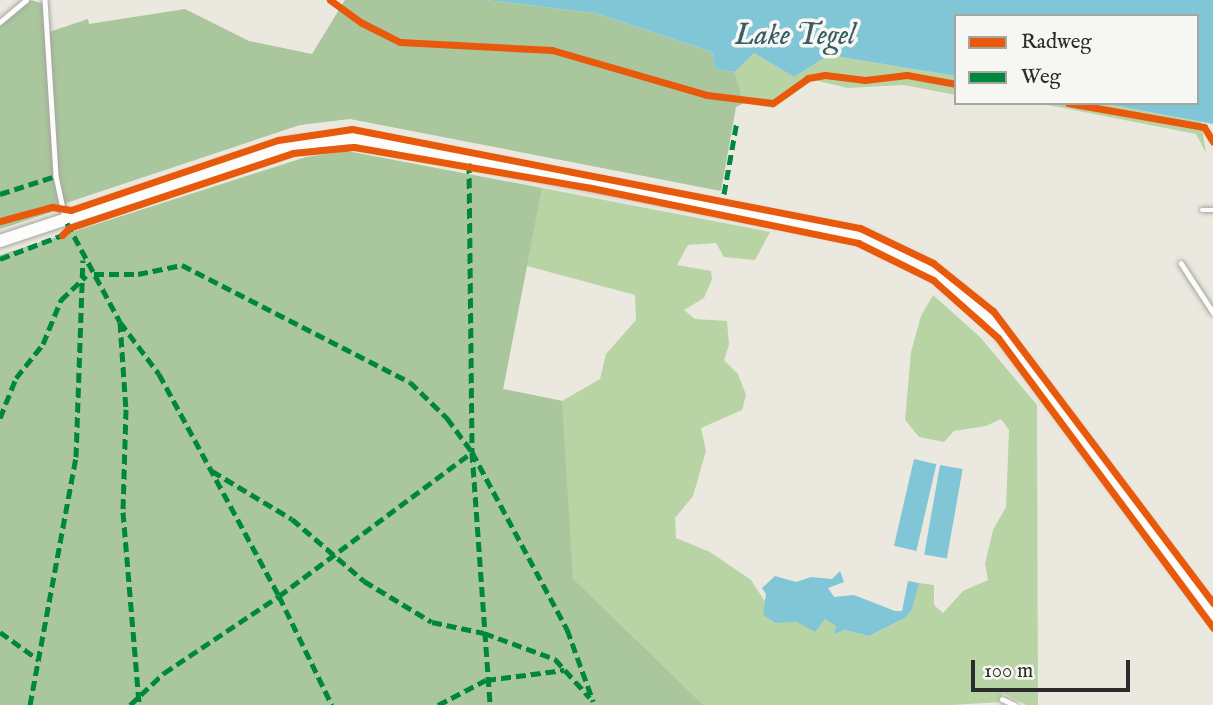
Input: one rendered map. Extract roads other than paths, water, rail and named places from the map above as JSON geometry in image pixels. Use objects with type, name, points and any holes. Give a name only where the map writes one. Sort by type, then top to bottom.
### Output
[{"type":"main road","points":[[0,242],[294,144],[351,138],[861,236],[929,268],[988,316],[1213,616]]},
{"type":"lane","points":[[0,22],[26,0]]},
{"type":"lane","points":[[45,0],[56,176],[66,219]]},
{"type":"lane","points":[[1202,210],[1213,210]]},
{"type":"lane","points":[[1181,263],[1213,312]]},
{"type":"lane","points":[[1002,699],[1015,705]]},
{"type":"water","name":"Lake Tegel","points":[[486,0],[1213,0],[1213,124],[1113,105],[1199,105],[1199,14],[954,14],[954,76],[829,55],[794,77],[754,53],[735,72],[715,69],[712,52],[595,13]]},
{"type":"water","points":[[914,459],[936,464],[916,551],[894,546]]},
{"type":"water","points":[[940,465],[963,469],[947,559],[924,555]]},
{"type":"water","points":[[840,571],[844,582],[828,588],[834,597],[854,595],[895,611],[902,611],[908,581],[919,583],[912,609],[905,618],[869,636],[844,630],[834,634],[836,626],[825,619],[815,632],[797,622],[776,623],[763,615],[766,594],[762,588],[775,576],[796,582],[811,577],[832,579]]}]
